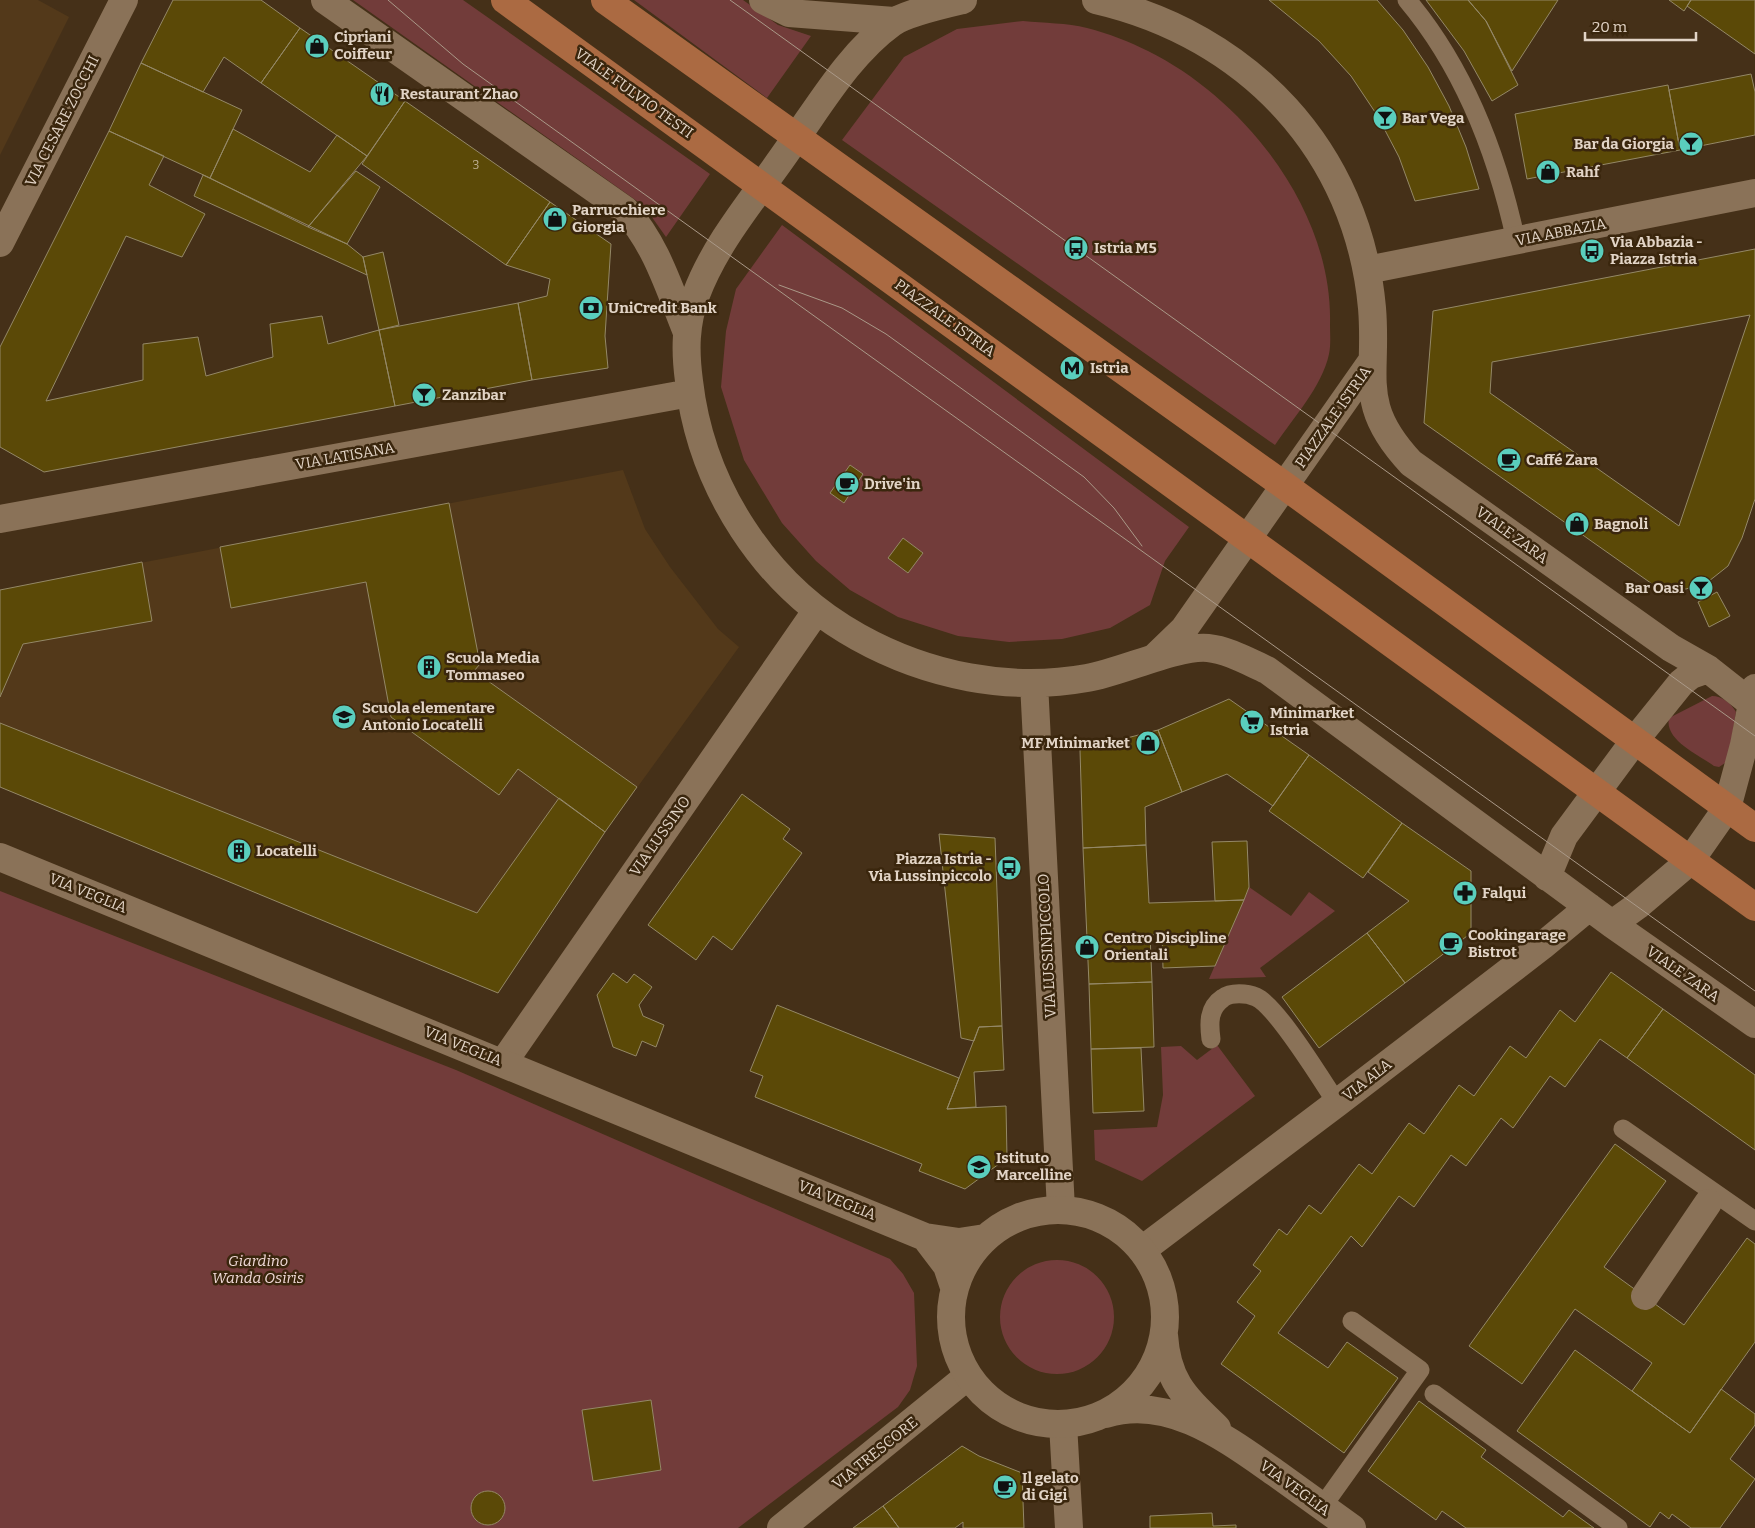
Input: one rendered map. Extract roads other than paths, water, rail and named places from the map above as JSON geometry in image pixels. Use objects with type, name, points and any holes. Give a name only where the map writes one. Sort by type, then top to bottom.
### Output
[{"type":"main road","name":"VIALE FULVIO TESTI","points":[[505,0],[763,185]]},
{"type":"main road","points":[[605,0],[1285,486],[1755,828]]},
{"type":"main road","name":"PIAZZALE ISTRIA","points":[[763,185],[1247,540]]},
{"type":"main road","points":[[1247,540],[1755,907]]},
{"type":"street","name":"VIA CESARE ZOCCHI","points":[[0,243],[124,0]]},
{"type":"street","points":[[325,0],[625,210],[642,229],[652,248],[686,330]]},
{"type":"street","points":[[763,0],[789,13],[894,21]]},
{"type":"street","name":"PIAZZALE ISTRIA","points":[[963,0],[925,5],[894,21],[854,59],[763,185],[709,265],[695,296],[686,330],[690,393],[695,421],[714,476],[741,526],[770,565],[817,610],[863,640],[921,666],[970,678],[1034,683],[1089,678],[1152,660],[1184,629],[1372,361],[1372,308],[1367,270],[1360,243],[1346,202],[1316,147],[1295,119],[1255,78],[1225,54],[1146,6],[1096,0]]},
{"type":"street","name":"VIA ABBAZIA","points":[[1367,270],[1755,193]]},
{"type":"street","name":"VIALE ZARA","points":[[1372,361],[1371,385],[1378,414],[1393,443],[1412,463],[1671,648],[1708,669],[1754,700],[1727,808],[1690,861],[1637,906],[1612,924]]},
{"type":"street","name":"VIA LATISANA","points":[[0,519],[690,393]]},
{"type":"street","name":"VIA LUSSINO","points":[[504,1063],[817,610]]},
{"type":"street","name":"VIALE ZARA","points":[[1152,660],[1185,650],[1209,648],[1242,658],[1266,670],[1547,877],[1755,1024]]},
{"type":"street","points":[[1547,877],[1564,836],[1635,740],[1681,683],[1691,675],[1708,669]]},
{"type":"street","name":"VIA LUSSINPICCOLO","points":[[1034,683],[1061,1209]]},
{"type":"street","name":"VIA VEGLIA","points":[[0,857],[925,1237],[959,1242],[985,1238]]},
{"type":"street","name":"VIA ALA","points":[[1142,1250],[1542,946],[1589,907]]},
{"type":"street","points":[[1644,1296],[1708,1203]]},
{"type":"street","points":[[954,1288],[968,1258],[985,1238],[1007,1222],[1033,1212],[1061,1209],[1083,1212],[1105,1220],[1126,1233],[1142,1250],[1158,1280],[1164,1314],[1160,1348],[1145,1378],[1133,1394],[1100,1415]]},
{"type":"street","points":[[925,1237],[947,1266],[954,1288]]},
{"type":"street","name":"VIA VEGLIA","points":[[954,1288],[950,1318],[955,1348],[968,1376],[986,1397],[1009,1412],[1035,1422],[1063,1424],[1129,1409],[1168,1415],[1209,1428],[1239,1447],[1352,1528]]},
{"type":"street","name":"VIA VEGLIA","points":[[1164,1314],[1165,1353],[1169,1370],[1176,1383],[1210,1421],[1239,1447]]},
{"type":"street","name":"VIA TRESCORE","points":[[782,1528],[968,1376]]},
{"type":"street","points":[[1063,1424],[1069,1528]]},
{"type":"lane","points":[[1407,0],[1446,55],[1469,96],[1503,184],[1516,241]]},
{"type":"lane","points":[[1211,1039],[1209,1024],[1213,1009],[1223,997],[1240,993],[1257,997],[1274,1012],[1337,1103]]},
{"type":"lane","points":[[1623,1129],[1755,1221]]},
{"type":"lane","points":[[1322,1507],[1420,1370],[1352,1321]]},
{"type":"lane","points":[[1434,1394],[1618,1528]]},
{"type":"tram line","points":[[388,0],[463,64],[1755,991]]},
{"type":"tram line","points":[[730,0],[1755,736]]},
{"type":"tram line","points":[[779,285],[842,308],[886,334],[1084,477],[1114,508],[1142,546]]},
{"type":"place","name":"Cipriani Coiffeur","points":[[317,46]]},
{"type":"place","name":"Restaurant Zhao","points":[[382,94]]},
{"type":"place","name":"Bar Vega","points":[[1385,118]]},
{"type":"place","name":"Bar da Giorgia","points":[[1691,144]]},
{"type":"place","name":"Rahf","points":[[1548,172]]},
{"type":"place","name":"Parrucchiere Giorgia","points":[[555,219]]},
{"type":"place","name":"Istria M5","points":[[1076,248]]},
{"type":"place","name":"Via Abbazia - Piazza Istria","points":[[1592,251]]},
{"type":"place","name":"UniCredit Bank","points":[[591,308]]},
{"type":"place","name":"Istria","points":[[1072,368]]},
{"type":"place","name":"Zanzibar","points":[[424,395]]},
{"type":"place","name":"Caffé Zara","points":[[1509,460]]},
{"type":"place","name":"Drive'in","points":[[847,484]]},
{"type":"place","name":"Bagnoli","points":[[1577,524]]},
{"type":"place","name":"Bar Oasi","points":[[1701,588]]},
{"type":"place","name":"Scuola Media Tommaseo","points":[[429,667]]},
{"type":"place","name":"Scuola elementare Antonio Locatelli","points":[[344,717]]},
{"type":"place","name":"Minimarket Istria","points":[[1252,722]]},
{"type":"place","name":"MF Minimarket","points":[[1148,743]]},
{"type":"place","name":"Locatelli","points":[[239,851]]},
{"type":"place","name":"Piazza Istria - Via Lussinpiccolo","points":[[1009,868]]},
{"type":"place","name":"Falqui","points":[[1465,893]]},
{"type":"place","name":"Cookingarage Bistrot","points":[[1451,944]]},
{"type":"place","name":"Centro Discipline Orientali","points":[[1087,947]]},
{"type":"place","name":"Istituto Marcelline","points":[[979,1167]]},
{"type":"place","name":"Il gelato di Gigi","points":[[1005,1487]]},
{"type":"park label","name":"Giardino Wanda Osiris","points":[[258,1270]]}]
